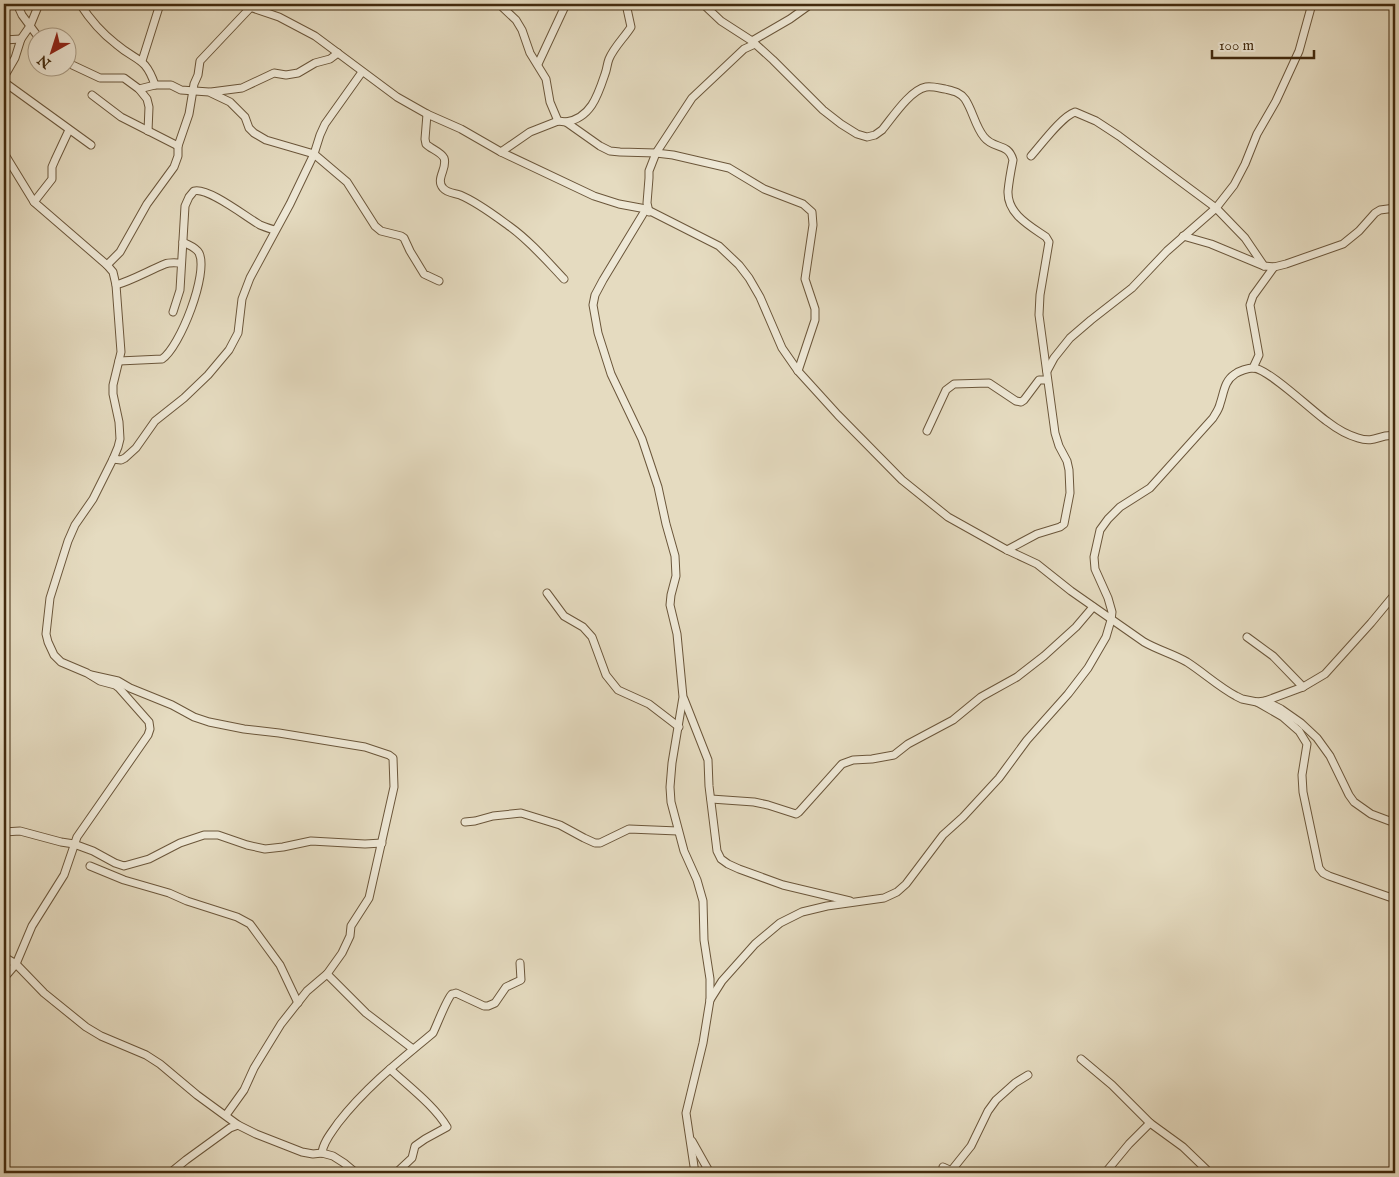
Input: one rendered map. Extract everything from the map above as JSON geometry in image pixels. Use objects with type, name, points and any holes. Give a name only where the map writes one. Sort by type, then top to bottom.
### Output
[{"type":"street","points":[[17,4],[30,26]]},
{"type":"street","points":[[4,77],[15,58],[39,4]]},
{"type":"street","points":[[80,4],[111,40],[142,61],[150,72],[155,86]]},
{"type":"street","points":[[142,61],[160,4]]},
{"type":"street","points":[[241,4],[294,24],[315,36],[397,97],[461,129],[501,152],[594,196],[618,204],[647,210],[719,246],[739,265],[760,296],[782,348],[798,371],[902,480],[948,517],[1036,564],[1111,620],[1149,645],[1188,662],[1229,692],[1242,699],[1257,702],[1265,701],[1318,680],[1330,669],[1395,594]]},
{"type":"street","points":[[499,4],[516,20],[522,30],[530,53],[538,64],[547,83],[550,102],[558,121]]},
{"type":"street","points":[[538,64],[566,4]]},
{"type":"street","points":[[501,152],[530,132],[558,121],[574,121],[590,109],[609,60],[631,28],[626,4]]},
{"type":"street","points":[[703,4],[721,21],[753,43],[773,60],[823,110],[857,134],[867,137],[875,135],[882,130],[917,90],[932,86],[958,92],[969,106],[984,138],[993,145],[1008,150],[1011,155],[1013,160],[1008,193],[1010,204],[1026,223],[1046,237],[1049,242],[1040,295],[1039,315],[1055,433],[1067,461],[1070,493],[1064,524],[1037,534],[1007,550]]},
{"type":"street","points":[[695,1173],[686,1113],[703,1043],[710,1000],[710,979],[704,940],[703,901],[697,880],[684,851],[671,802],[672,763],[683,697],[677,634],[670,605],[676,572],[674,551],[658,487],[642,439],[611,374],[598,333],[593,305],[595,294],[647,210],[649,171],[656,152],[692,98],[744,49],[811,4]]},
{"type":"street","points":[[1047,371],[1054,358],[1070,338],[1132,288],[1183,236],[1216,208],[1234,185],[1257,134],[1276,101],[1299,51],[1312,4]]},
{"type":"street","points":[[107,265],[120,252],[147,204],[174,167],[178,156],[178,146],[189,114],[200,61],[250,7]]},
{"type":"street","points":[[4,40],[22,39]]},
{"type":"street","points":[[139,89],[171,85],[181,90],[209,92],[242,88],[274,73],[286,75],[298,73],[316,63],[330,59],[338,53]]},
{"type":"street","points":[[78,68],[100,78],[124,78],[139,89],[147,99],[149,107],[148,131]]},
{"type":"street","points":[[113,460],[121,460],[130,454],[155,421],[184,398],[230,350],[238,332],[242,299],[246,287],[290,204],[329,117],[362,72]]},
{"type":"street","points":[[4,82],[91,145]]},
{"type":"street","points":[[209,92],[230,102],[241,111],[249,128],[254,133],[266,140],[314,154],[347,182],[375,226],[381,231],[404,238],[424,274],[439,281]]},
{"type":"street","points":[[92,95],[121,117],[178,146]]},
{"type":"street","points":[[1031,156],[1058,124],[1071,113],[1075,112],[1096,121],[1216,208],[1245,238],[1264,266]]},
{"type":"street","points":[[428,114],[425,139],[426,144],[444,159],[440,181],[443,189],[467,198],[510,226],[564,279]]},
{"type":"street","points":[[566,122],[610,151],[656,152],[729,168],[764,188],[803,204],[812,212],[813,225],[805,279],[815,309],[815,320],[798,371]]},
{"type":"street","points":[[34,202],[52,179],[52,167],[69,130]]},
{"type":"street","points":[[4,153],[34,202],[107,265],[113,272],[116,285],[121,352],[113,385],[113,394],[119,422],[120,439],[113,460],[93,499],[75,526],[54,585],[46,634],[54,655],[61,662],[90,674],[118,681],[194,717],[209,722],[365,747],[389,755],[394,761],[394,787],[369,898],[351,926],[350,936],[342,953],[327,974],[308,991],[280,1024],[254,1068],[244,1090],[226,1115]]},
{"type":"street","points":[[173,312],[180,290],[185,206],[188,196],[194,191],[201,190],[261,226],[275,230]]},
{"type":"street","points":[[1183,236],[1211,244],[1264,266],[1274,266],[1286,264],[1343,244],[1359,231],[1375,213],[1380,210],[1395,208]]},
{"type":"street","points":[[119,362],[162,359],[167,356],[182,329],[194,304],[202,265],[197,250],[183,242]]},
{"type":"street","points":[[116,285],[130,281],[165,264],[181,263]]},
{"type":"street","points":[[1253,368],[1258,356],[1250,305],[1253,296],[1274,266]]},
{"type":"street","points":[[710,1000],[722,981],[755,944],[780,922],[802,912],[827,906],[884,898],[897,892],[906,884],[943,835],[963,817],[999,778],[1027,740],[1083,675],[1106,637],[1111,620],[1111,606],[1095,569],[1094,557],[1100,530],[1120,507],[1150,488],[1213,418],[1220,406],[1230,377],[1237,372],[1253,368],[1261,370],[1328,422],[1344,432],[1368,441],[1377,440],[1387,435],[1395,436]]},
{"type":"street","points":[[927,432],[946,390],[954,384],[989,383],[1016,401],[1021,402],[1039,380],[1048,380]]},
{"type":"street","points":[[547,593],[564,616],[583,627],[592,637],[606,675],[611,683],[618,690],[649,704],[679,727]]},
{"type":"street","points":[[711,799],[754,802],[796,814],[800,812],[842,764],[847,761],[894,755],[908,744],[953,720],[981,696],[1016,677],[1044,656],[1076,627],[1094,607]]},
{"type":"street","points":[[1247,637],[1273,656],[1303,687]]},
{"type":"street","points":[[4,978],[16,964],[32,926],[64,875],[77,837],[148,735],[150,729],[147,719],[119,688],[100,681],[90,674]]},
{"type":"street","points":[[683,697],[708,760],[709,786],[717,851],[721,859],[728,864],[783,885],[855,902]]},
{"type":"street","points":[[1265,701],[1291,716],[1317,738],[1330,756],[1354,802],[1371,814],[1395,823]]},
{"type":"street","points":[[1257,702],[1283,717],[1294,726],[1307,744],[1302,775],[1303,792],[1319,868],[1328,876],[1395,899]]},
{"type":"street","points":[[464,822],[522,813],[560,825],[584,838],[600,843],[629,829],[678,831]]},
{"type":"street","points":[[4,832],[20,831],[74,844],[124,866],[149,859],[180,843],[204,835],[218,835],[265,849],[311,841],[382,843]]},
{"type":"street","points":[[90,866],[244,920],[250,924],[280,965],[298,1003]]},
{"type":"street","points":[[4,957],[16,964],[44,993],[86,1027],[101,1036],[135,1050],[166,1068],[206,1102],[238,1125],[302,1152],[322,1153],[333,1156],[356,1173]]},
{"type":"street","points":[[322,1153],[325,1143],[350,1108],[373,1084],[433,1033],[446,1002],[452,994],[456,993],[484,1006],[492,1005],[506,987],[521,980],[520,963]]},
{"type":"street","points":[[327,974],[366,1013],[413,1049]]},
{"type":"street","points":[[1081,1059],[1112,1085],[1150,1123],[1183,1147],[1210,1173]]},
{"type":"street","points":[[390,1069],[440,1116],[447,1127],[415,1146],[412,1158],[396,1173]]},
{"type":"street","points":[[943,1167],[954,1172],[971,1146],[988,1111],[996,1100],[1015,1083],[1028,1075]]},
{"type":"street","points":[[1105,1173],[1129,1144],[1150,1123]]},
{"type":"street","points":[[170,1173],[230,1128],[238,1125]]},
{"type":"street","points":[[689,1135],[710,1173]]}]
